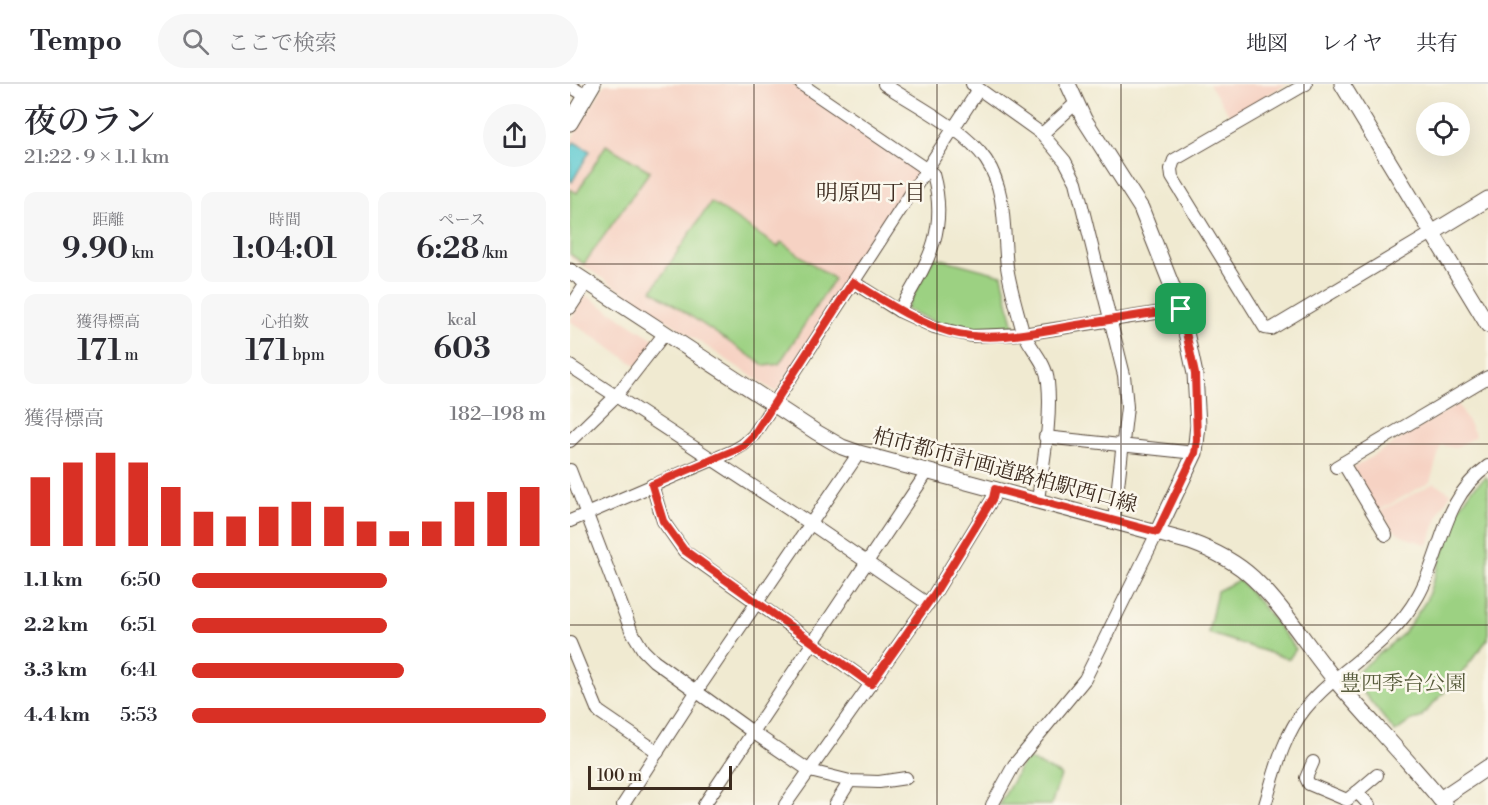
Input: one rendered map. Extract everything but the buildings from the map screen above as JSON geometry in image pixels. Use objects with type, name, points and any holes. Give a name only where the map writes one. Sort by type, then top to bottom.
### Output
[{"type":"street","points":[[801,84],[933,174],[939,195],[940,218],[932,251],[899,311]]},
{"type":"street","points":[[884,84],[953,129],[975,147],[992,172],[1000,198],[1007,270],[1023,334],[1042,362],[1047,378],[1049,397],[1038,500]]},
{"type":"street","points":[[992,805],[1014,765],[1085,679],[1195,453],[1198,425],[1195,374],[1181,309],[1141,208],[1093,133],[1068,84]]},
{"type":"street","points":[[1306,84],[1174,160],[1171,169],[1172,177],[1265,328],[1272,329],[1488,199]]},
{"type":"street","points":[[1341,84],[1488,325]]},
{"type":"street","points":[[570,86],[590,90],[570,123]]},
{"type":"street","points":[[570,521],[743,446],[753,436],[953,129],[975,86],[1042,134],[1065,161],[1076,182],[1124,375],[1127,407],[1114,521]]},
{"type":"street","points":[[1042,134],[1076,103]]},
{"type":"street","name":"柏市都市計画道路柏駅西口線","points":[[570,271],[829,440],[859,453],[1157,532],[1204,547],[1235,564],[1252,576],[1267,593],[1335,680],[1438,803]]},
{"type":"street","points":[[570,308],[587,282]]},
{"type":"street","points":[[853,282],[899,311],[934,327],[972,336],[1023,334],[1181,309]]},
{"type":"street","points":[[570,441],[616,396],[665,333]]},
{"type":"street","points":[[570,366],[811,524],[928,604]]},
{"type":"street","points":[[1386,535],[1340,465],[1488,377]]},
{"type":"street","points":[[1045,437],[1195,453]]},
{"type":"street","points":[[623,805],[696,691],[859,453]]},
{"type":"street","points":[[1265,805],[1283,746],[1292,728],[1306,708],[1335,680],[1388,637],[1403,619],[1428,575],[1451,509],[1477,474],[1488,466]]},
{"type":"street","points":[[570,470],[631,630],[643,651],[754,734],[810,771],[850,781],[879,782],[906,778]]},
{"type":"street","points":[[704,805],[754,734],[928,471]]},
{"type":"street","points":[[652,485],[663,521],[684,550],[871,684]]},
{"type":"street","points":[[785,805],[928,604],[993,498],[995,489]]},
{"type":"street","points":[[570,643],[598,711],[658,752]]},
{"type":"street","points":[[1313,762],[1306,778],[1309,784],[1347,800],[1377,775]]},
{"type":"street","points":[[1438,803],[1488,767]]},
{"type":"street","points":[[835,805],[850,781]]},
{"type":"street","points":[[1357,792],[1369,805]]},
{"type":"shaded area","points":[[605,84],[793,84],[919,167],[921,173],[776,392],[570,257],[570,142]]},
{"type":"shaded area","points":[[1209,84],[1287,84],[1231,117]]},
{"type":"shaded area","points":[[585,295],[657,341],[637,366],[570,321]]},
{"type":"shaded area","points":[[1458,404],[1476,436],[1455,448],[1441,445],[1430,482],[1378,511],[1353,468]]},
{"type":"shaded area","points":[[1434,483],[1451,493],[1441,509],[1428,545],[1407,538],[1392,529],[1381,511]]},
{"type":"green space","points":[[606,145],[650,171],[584,264],[570,254],[570,189],[577,193]]},
{"type":"green space","points":[[711,202],[778,247],[781,242],[834,279],[779,364],[765,366],[652,290]]},
{"type":"green space","points":[[934,257],[1002,275],[1014,328],[973,332],[937,323],[906,309]]},
{"type":"green space","name":"豊四季台公園","points":[[1486,477],[1488,480],[1488,639],[1461,674],[1420,718],[1412,720],[1395,732],[1355,682],[1355,674],[1404,633],[1426,601],[1458,510],[1472,489]]},
{"type":"green space","points":[[1239,580],[1296,649],[1289,659],[1208,633],[1217,591]]},
{"type":"green space","points":[[1026,758],[1061,775],[1051,805],[999,805]]},
{"type":"water","points":[[574,142],[590,151],[572,182],[570,180],[570,148]]},
{"type":"district","name":"明原四丁目","points":[[871,192]]},
{"type":"route","points":[[853,282],[899,311],[934,327],[972,336],[1023,334],[1181,309],[1195,374],[1197,440],[1195,453],[1157,532],[995,489],[993,498],[935,593],[871,684],[703,566],[684,550],[663,521],[652,485],[733,451],[743,446],[753,436],[853,282]]}]
